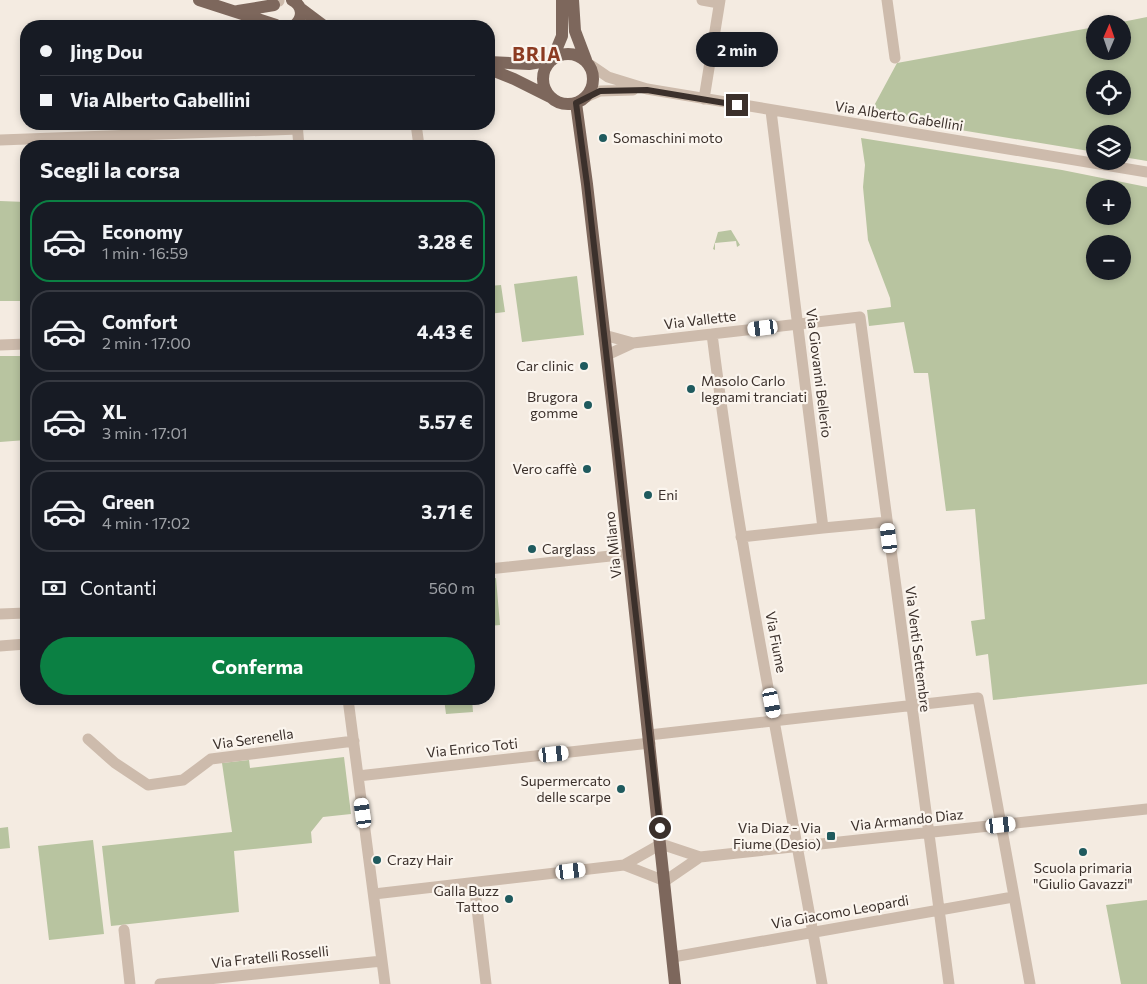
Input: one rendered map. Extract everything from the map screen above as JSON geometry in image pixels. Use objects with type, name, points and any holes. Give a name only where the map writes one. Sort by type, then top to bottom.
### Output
[{"type":"main road","points":[[199,0],[261,20]]},
{"type":"main road","points":[[553,99],[545,90],[543,80],[545,69],[552,60],[562,36],[562,0]]},
{"type":"main road","points":[[495,71],[530,86],[563,104],[581,100],[594,81],[589,64],[576,38],[573,20],[573,0]]},
{"type":"main road","points":[[236,12],[287,2],[315,20]]},
{"type":"main road","points":[[274,20],[272,17],[287,2]]},
{"type":"main road","points":[[287,2],[301,16],[299,20]]},
{"type":"main road","points":[[495,62],[530,64],[552,60],[563,54],[574,54],[589,64]]},
{"type":"main road","name":"Via Milano","points":[[581,100],[604,335],[662,844],[675,984]]},
{"type":"street","points":[[702,0],[720,2],[704,99]]},
{"type":"street","points":[[887,0],[895,58]]},
{"type":"street","name":"Via Alberto Gabellini","points":[[589,64],[608,77],[647,90]]},
{"type":"street","name":"Via Alberto Gabellini","points":[[581,100],[607,90],[647,90],[1147,172]]},
{"type":"street","name":"Via Giovanni Bellerio","points":[[771,111],[823,528]]},
{"type":"street","points":[[0,140],[212,130]]},
{"type":"street","name":"Via Vallette","points":[[607,355],[633,343],[860,317]]},
{"type":"street","name":"Via Venti Settembre","points":[[860,317],[910,706],[949,984]]},
{"type":"street","name":"Via Fiume","points":[[712,334],[741,537],[822,984]]},
{"type":"street","name":"Via Vallette","points":[[604,335],[633,343]]},
{"type":"street","points":[[0,345],[20,344]]},
{"type":"street","points":[[741,537],[887,522]]},
{"type":"street","points":[[495,568],[629,554]]},
{"type":"street","points":[[0,614],[20,613]]},
{"type":"street","points":[[0,646],[20,644]]},
{"type":"street","name":"Via Enrico Toti","points":[[358,776],[649,739],[775,720],[978,698],[1001,825]]},
{"type":"street","points":[[349,705],[385,984]]},
{"type":"street","name":"Via Serenella","points":[[88,739],[115,764],[148,785],[183,780],[211,759],[354,741]]},
{"type":"street","name":"Via Armando Diaz","points":[[662,844],[700,856],[1147,809]]},
{"type":"street","points":[[1001,825],[1030,984]]},
{"type":"street","points":[[374,894],[624,865],[662,844]]},
{"type":"street","name":"Via Armando Diaz","points":[[665,881],[700,856]]},
{"type":"street","points":[[624,865],[665,881]]},
{"type":"street","points":[[474,883],[486,984]]},
{"type":"street","name":"Via Giacomo Leopardi","points":[[672,957],[1013,897]]},
{"type":"street","points":[[124,930],[130,984]]},
{"type":"street","name":"Via Fratelli Rosselli","points":[[160,984],[382,961]]},
{"type":"green space","points":[[1147,17],[1147,161],[1131,158],[1131,125],[1086,125],[1086,151],[869,115],[897,63],[1086,29],[1086,60],[1131,60],[1131,20]]},
{"type":"green space","points":[[861,138],[1062,170],[1112,180],[1086,180],[1086,225],[1131,225],[1131,184],[1147,187],[1147,684],[993,700],[988,654],[976,656],[971,621],[985,619],[975,509],[946,511],[928,373],[914,373],[904,322],[869,326],[867,310],[891,307],[890,298],[868,240],[863,187],[865,165]]},
{"type":"green space","points":[[0,201],[20,202],[20,301],[0,301]]},
{"type":"green space","points":[[731,230],[740,245],[737,247],[736,241],[715,243],[715,250],[713,249],[718,232]]},
{"type":"green space","points":[[577,276],[584,335],[522,342],[514,284]]},
{"type":"green space","points":[[501,285],[505,312],[495,313],[495,286]]},
{"type":"green space","points":[[0,356],[20,356],[20,440],[0,442]]},
{"type":"green space","points":[[495,578],[500,625],[495,625]]},
{"type":"green space","points":[[445,705],[472,705],[473,712],[446,714]]},
{"type":"green space","points":[[344,757],[351,814],[323,817],[311,832],[312,843],[234,851],[239,912],[111,926],[102,846],[232,832],[222,763],[249,760],[250,768]]},
{"type":"green space","points":[[8,827],[10,848],[0,849],[0,828]]},
{"type":"green space","points":[[93,840],[104,934],[49,940],[38,846]]},
{"type":"green space","points":[[1147,900],[1147,984],[1121,984],[1106,905]]},
{"type":"place","name":"Somaschini moto","points":[[603,138]]},
{"type":"place","name":"Car clinic","points":[[584,366]]},
{"type":"place","name":"Masolo Carlo legnami tranciati","points":[[691,389]]},
{"type":"place","name":"Brugora gomme","points":[[588,405]]},
{"type":"place","name":"Vero caffè","points":[[587,469]]},
{"type":"place","name":"Eni","points":[[648,495]]},
{"type":"place","name":"Carglass","points":[[532,549]]},
{"type":"place","name":"Supermercato delle scarpe","points":[[621,789]]},
{"type":"place","name":"Via Diaz - Via Fiume (Desio)","points":[[831,836]]},
{"type":"place","name":"Scuola primaria \"Giulio Gavazzi\"","points":[[1083,852]]},
{"type":"place","name":"Crazy Hair","points":[[377,860]]},
{"type":"place","name":"Galla Buzz Tattoo","points":[[509,899]]},
{"type":"district","name":"BRIA","points":[[537,54]]},
{"type":"route","points":[[660,828],[587,184],[576,103],[590,94],[600,91],[647,90],[737,105]]}]
